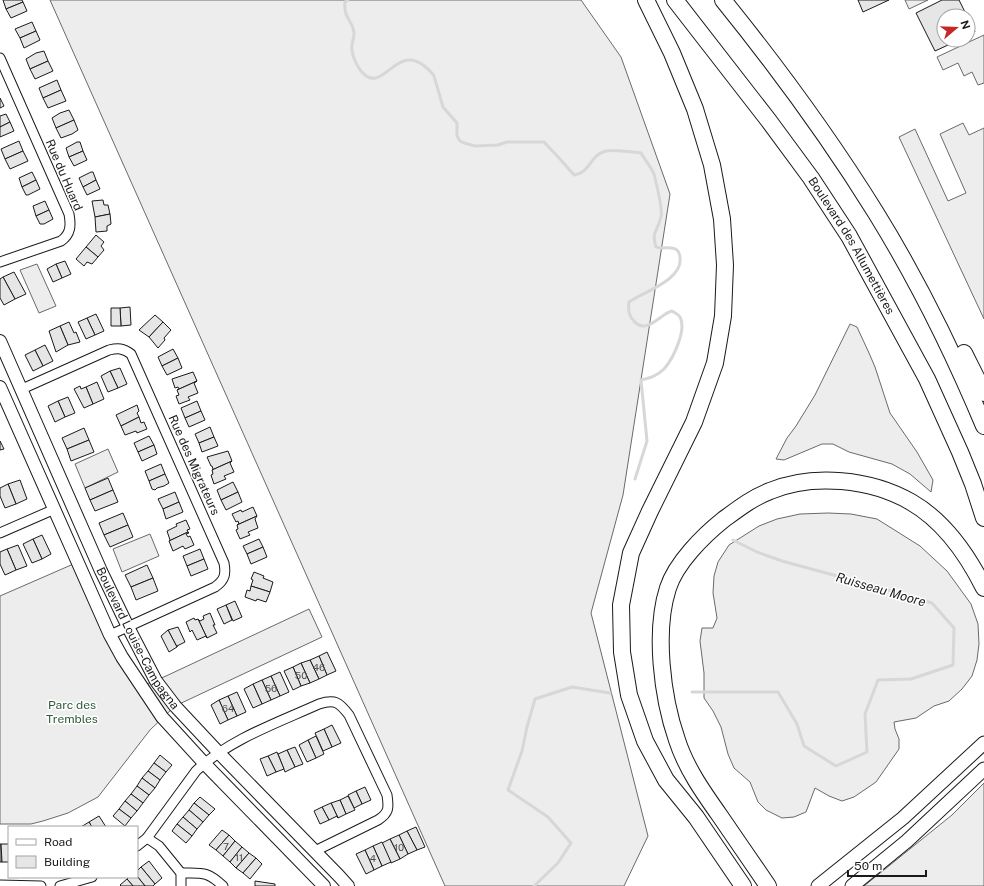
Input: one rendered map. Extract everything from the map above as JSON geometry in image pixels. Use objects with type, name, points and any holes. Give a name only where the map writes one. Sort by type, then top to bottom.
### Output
[{"type":"highway","points":[[646,0],[672,53],[695,109],[712,165],[722,219],[725,265],[723,316],[715,363],[694,422],[631,553],[621,604],[622,652],[629,695],[645,741],[666,780],[696,817],[743,886]]},
{"type":"highway","name":"Boulevard des Allumettières","points":[[674,0],[806,172],[849,236],[927,379],[960,452],[973,484],[984,518]]},
{"type":"highway","points":[[723,0],[771,60],[869,189],[888,217],[927,281],[984,393]]},
{"type":"highway","points":[[771,60],[850,173],[891,238],[938,324],[962,373],[984,426]]},
{"type":"highway","points":[[768,886],[703,792],[693,775],[677,741],[671,721],[666,702],[661,632],[663,610],[668,587],[680,564],[714,527],[750,500],[771,490],[797,484],[819,480],[842,481],[864,484],[912,502],[949,535],[965,555],[984,588]]},
{"type":"main road","points":[[818,886],[903,818],[984,743]]},
{"type":"main road","points":[[852,886],[907,841],[984,769]]},
{"type":"street","name":"Rue du Huard","points":[[0,58],[69,214],[71,222],[70,230],[66,237],[61,241],[0,262]]},
{"type":"street","name":"Boulevard Louise-Campagna","points":[[0,341],[70,503],[128,627],[156,681],[175,706],[219,753],[348,886]]},
{"type":"street","name":"Rue des Migrateurs","points":[[22,389],[109,350],[118,348],[131,354],[224,563],[226,571],[224,578],[221,583],[215,587],[110,635]]},
{"type":"street","points":[[2,394],[22,389]]},
{"type":"street","name":"Boulevard Louise-Campagna","points":[[2,394],[110,635],[122,657],[162,717],[204,763],[324,886]]},
{"type":"street","points":[[0,533],[70,503]]},
{"type":"street","points":[[138,845],[147,838],[196,771],[204,763],[232,744],[328,701],[336,702],[343,707],[349,715],[387,796],[388,809],[384,816],[378,820],[315,851]]},
{"type":"street","points":[[147,838],[159,846],[182,873],[181,886]]},
{"type":"street","points":[[182,873],[202,873],[213,876],[223,886]]},
{"type":"street","points":[[60,886],[88,878]]},
{"type":"street","points":[[0,885],[40,886]]},
{"type":"shaded area","points":[[50,0],[581,0],[621,57],[670,194],[623,495],[591,613],[648,836],[624,886],[445,886]]},
{"type":"shaded area","points":[[905,0],[928,0],[909,9]]},
{"type":"shaded area","points":[[984,35],[984,83],[978,85],[972,72],[964,76],[958,63],[943,70],[937,57],[956,48],[976,48],[976,39]]},
{"type":"shaded area","points":[[963,123],[969,135],[984,128],[984,319],[899,137],[915,129],[948,201],[966,193],[940,134]]},
{"type":"shaded area","points":[[37,264],[56,306],[39,313],[20,270]]},
{"type":"shaded area","points":[[850,324],[857,327],[869,353],[890,413],[917,452],[933,480],[931,492],[910,474],[892,464],[849,452],[833,444],[822,444],[784,460],[776,459],[787,438],[815,395]]},
{"type":"shaded area","points":[[108,449],[118,472],[85,488],[75,464]]},
{"type":"shaded area","points":[[800,514],[851,514],[877,519],[920,546],[947,571],[971,604],[978,624],[979,644],[977,660],[972,676],[962,689],[949,701],[934,706],[916,718],[894,722],[899,739],[899,749],[876,782],[854,797],[842,801],[815,788],[806,812],[794,817],[782,818],[766,810],[758,802],[750,782],[734,768],[728,754],[721,727],[704,698],[704,673],[700,641],[702,628],[713,628],[717,618],[713,593],[714,576],[718,562],[729,545],[759,526],[777,519]]},
{"type":"shaded area","points":[[150,534],[159,556],[122,572],[113,549]]},
{"type":"shaded area","name":"Parc des Trembles","points":[[78,562],[142,686],[309,609],[322,637],[175,706],[150,730],[98,797],[68,813],[43,821],[31,824],[0,824],[0,596]]},
{"type":"shaded area","points":[[984,783],[984,886],[864,886],[952,815]]},
{"type":"building","points":[[3,0],[22,0],[23,2],[6,9]]},
{"type":"building","points":[[858,0],[889,0],[863,12]]},
{"type":"building","points":[[942,0],[959,0],[963,8],[936,8],[936,48],[942,48],[935,51],[916,13]]},
{"type":"building","points":[[23,2],[27,11],[11,18],[6,9]]},
{"type":"building","points":[[32,22],[36,31],[20,38],[15,29]]},
{"type":"building","points":[[36,31],[40,40],[24,48],[20,38]]},
{"type":"building","points":[[44,51],[48,61],[30,69],[26,59],[36,53]]},
{"type":"building","points":[[48,61],[53,71],[35,79],[30,69]]},
{"type":"building","points":[[57,80],[61,90],[43,98],[39,88]]},
{"type":"building","points":[[61,90],[66,101],[48,108],[43,98]]},
{"type":"building","points":[[0,98],[4,106],[0,108]]},
{"type":"building","points":[[69,110],[74,120],[56,128],[52,118]]},
{"type":"building","points":[[6,114],[10,122],[0,127],[0,116]]},
{"type":"building","points":[[74,120],[78,130],[61,138],[56,128]]},
{"type":"building","points":[[10,122],[14,131],[0,137],[0,127]]},
{"type":"building","points":[[19,141],[23,151],[5,159],[1,149]]},
{"type":"building","points":[[80,142],[83,151],[69,157],[66,148]]},
{"type":"building","points":[[23,151],[28,161],[10,169],[5,159]]},
{"type":"building","points":[[83,151],[87,160],[74,166],[69,157]]},
{"type":"building","points":[[32,172],[36,180],[22,187],[19,178]]},
{"type":"building","points":[[93,172],[96,180],[83,187],[79,178]]},
{"type":"building","points":[[36,180],[40,189],[26,195],[22,187]]},
{"type":"building","points":[[96,180],[100,189],[87,195],[83,187]]},
{"type":"building","points":[[103,200],[104,205],[108,205],[110,214],[95,217],[92,201]]},
{"type":"building","points":[[45,201],[49,210],[36,216],[33,206]]},
{"type":"building","points":[[49,210],[53,219],[44,224],[40,224],[36,216]]},
{"type":"building","points":[[110,214],[111,224],[107,226],[107,231],[96,232],[95,217]]},
{"type":"building","points":[[96,235],[104,242],[101,246],[104,250],[98,257],[86,247]]},
{"type":"building","points":[[86,247],[98,257],[92,264],[87,262],[84,266],[76,259]]},
{"type":"building","points":[[65,261],[71,274],[62,278],[56,264]]},
{"type":"building","points":[[56,264],[62,278],[53,282],[47,269]]},
{"type":"building","points":[[14,272],[26,294],[15,299],[3,277]]},
{"type":"building","points":[[3,277],[15,299],[4,305],[0,298],[0,279]]},
{"type":"building","points":[[130,307],[131,325],[121,326],[120,308]]},
{"type":"building","points":[[111,308],[120,308],[121,326],[111,326]]},
{"type":"building","points":[[96,314],[104,331],[95,335],[87,318]]},
{"type":"building","points":[[155,315],[163,322],[149,337],[139,330]]},
{"type":"building","points":[[87,318],[95,335],[86,339],[78,322]]},
{"type":"building","points":[[69,322],[74,333],[76,332],[80,342],[68,345],[60,326]]},
{"type":"building","points":[[163,322],[171,330],[158,348],[149,337]]},
{"type":"building","points":[[60,326],[68,345],[56,352],[49,331]]},
{"type":"building","points":[[45,345],[53,361],[43,366],[35,350]]},
{"type":"building","points":[[173,349],[178,358],[162,366],[158,357]]},
{"type":"building","points":[[35,350],[43,366],[33,371],[25,355]]},
{"type":"building","points":[[178,358],[182,368],[167,375],[162,366]]},
{"type":"building","points":[[120,368],[127,384],[118,388],[110,371]]},
{"type":"building","points":[[110,371],[118,388],[108,392],[101,376]]},
{"type":"building","points":[[193,372],[197,381],[177,390],[179,389],[178,387],[175,388],[172,379]]},
{"type":"building","points":[[197,381],[194,383],[198,393],[188,397],[190,400],[179,404],[176,396],[179,395],[177,390]]},
{"type":"building","points":[[97,382],[104,399],[93,404],[86,387]]},
{"type":"building","points":[[80,386],[81,389],[86,387],[93,404],[84,408],[74,389]]},
{"type":"building","points":[[68,397],[75,413],[65,417],[58,401]]},
{"type":"building","points":[[58,401],[65,417],[55,422],[48,406]]},
{"type":"building","points":[[197,401],[201,411],[185,418],[181,408]]},
{"type":"building","points":[[137,405],[139,411],[137,413],[139,417],[121,426],[116,415]]},
{"type":"building","points":[[201,411],[205,420],[189,427],[185,418]]},
{"type":"building","points":[[139,417],[141,423],[144,422],[147,429],[137,433],[136,431],[125,435],[121,426]]},
{"type":"building","points":[[210,427],[214,437],[199,443],[195,434]]},
{"type":"building","points":[[84,428],[89,440],[67,449],[62,438]]},
{"type":"building","points":[[149,436],[154,445],[138,452],[134,443]]},
{"type":"building","points":[[214,437],[218,446],[202,452],[199,443]]},
{"type":"building","points":[[89,440],[94,452],[71,461],[67,449]]},
{"type":"building","points":[[0,441],[4,449],[0,450]]},
{"type":"building","points":[[154,445],[157,454],[142,461],[138,452]]},
{"type":"building","points":[[228,451],[232,461],[212,470],[212,466],[207,457]]},
{"type":"building","points":[[232,461],[230,463],[234,472],[224,476],[226,479],[214,484],[211,475],[213,474],[212,470]]},
{"type":"building","points":[[161,464],[165,474],[149,481],[145,471]]},
{"type":"building","points":[[165,474],[169,483],[155,490],[152,489],[149,481]]},
{"type":"building","points":[[108,478],[113,490],[90,500],[85,488]]},
{"type":"building","points":[[20,480],[27,499],[16,504],[8,484]]},
{"type":"building","points":[[233,482],[238,492],[221,500],[217,490]]},
{"type":"building","points":[[8,484],[16,504],[5,508],[0,496],[0,488]]},
{"type":"building","points":[[113,490],[118,502],[95,511],[90,500]]},
{"type":"building","points":[[175,492],[179,502],[163,509],[158,499]]},
{"type":"building","points":[[238,492],[242,502],[226,510],[221,500]]},
{"type":"building","points":[[179,502],[183,512],[166,519],[163,509]]},
{"type":"building","points":[[253,507],[257,516],[237,525],[239,524],[238,521],[236,522],[232,514],[241,510],[242,512]]},
{"type":"building","points":[[123,513],[128,525],[104,535],[99,523]]},
{"type":"building","points":[[257,516],[255,519],[258,528],[248,532],[250,535],[240,539],[236,530],[238,529],[237,525]]},
{"type":"building","points":[[186,520],[190,529],[187,530],[188,532],[169,541],[167,531],[177,526],[176,524]]},
{"type":"building","points":[[128,525],[133,537],[110,547],[104,535]]},
{"type":"building","points":[[188,532],[189,533],[186,534],[188,537],[190,536],[194,545],[185,549],[183,546],[173,551],[169,541]]},
{"type":"building","points":[[42,535],[51,554],[42,559],[33,539]]},
{"type":"building","points":[[33,539],[42,559],[32,563],[23,544]]},
{"type":"building","points":[[259,539],[263,547],[247,554],[243,546]]},
{"type":"building","points":[[18,545],[27,566],[16,570],[7,549]]},
{"type":"building","points":[[263,547],[267,557],[251,564],[247,554]]},
{"type":"building","points":[[7,549],[16,570],[5,575],[0,564],[0,552]]},
{"type":"building","points":[[200,549],[204,559],[187,566],[183,556]]},
{"type":"building","points":[[204,559],[208,569],[191,576],[187,566]]},
{"type":"building","points":[[147,565],[153,578],[131,587],[125,575]]},
{"type":"building","points":[[254,572],[273,582],[270,592],[251,586],[253,580],[251,579]]},
{"type":"building","points":[[153,578],[158,591],[136,600],[131,587]]},
{"type":"building","points":[[251,586],[270,592],[266,602],[257,599],[256,601],[245,597],[247,590],[250,591]]},
{"type":"building","points":[[235,601],[242,617],[233,621],[226,605]]},
{"type":"building","points":[[226,605],[232,620],[224,624],[217,609]]},
{"type":"building","points":[[210,613],[217,633],[207,638],[198,619],[200,621],[204,619],[203,616]]},
{"type":"building","points":[[194,618],[195,620],[198,619],[207,638],[206,636],[197,640],[192,630],[190,632],[186,622]]},
{"type":"building","points":[[178,627],[185,642],[177,647],[168,630]]},
{"type":"building","points":[[168,630],[177,647],[169,652],[161,636]]},
{"type":"building","points":[[327,652],[336,671],[327,675],[319,656]]},
{"type":"building","points":[[319,656],[327,675],[319,679],[310,660]]},
{"type":"building","points":[[310,660],[319,679],[310,683],[301,663]]},
{"type":"building","points":[[301,663],[310,683],[301,686],[293,667]]},
{"type":"building","points":[[293,667],[301,686],[293,690],[284,671]]},
{"type":"building","points":[[280,672],[289,692],[280,696],[271,676]]},
{"type":"building","points":[[271,676],[280,696],[271,700],[262,680]]},
{"type":"building","points":[[262,680],[271,700],[262,704],[253,684]]},
{"type":"building","points":[[253,684],[262,704],[253,708],[244,689]]},
{"type":"building","points":[[237,692],[246,712],[237,716],[228,696]]},
{"type":"building","points":[[228,696],[237,716],[228,720],[219,700]]},
{"type":"building","points":[[219,700],[228,720],[220,724],[211,705]]},
{"type":"building","points":[[332,725],[341,743],[332,747],[324,729]]},
{"type":"building","points":[[324,729],[332,747],[323,751],[315,733]]},
{"type":"building","points":[[316,736],[324,754],[316,758],[308,740]]},
{"type":"building","points":[[308,740],[316,758],[307,762],[299,745]]},
{"type":"building","points":[[295,747],[303,764],[295,767],[287,750]]},
{"type":"building","points":[[287,750],[295,767],[285,772],[278,754]]},
{"type":"building","points":[[277,752],[284,769],[276,772],[268,756]]},
{"type":"building","points":[[160,755],[172,765],[166,772],[154,763]]},
{"type":"building","points":[[268,756],[276,772],[267,776],[260,759]]},
{"type":"building","points":[[154,763],[166,772],[160,780],[148,771]]},
{"type":"building","points":[[148,771],[160,780],[155,788],[142,778]]},
{"type":"building","points":[[142,778],[155,788],[149,795],[137,786]]},
{"type":"building","points":[[137,786],[149,795],[143,803],[131,794]]},
{"type":"building","points":[[365,787],[371,800],[362,804],[356,791]]},
{"type":"building","points":[[356,791],[362,804],[354,808],[348,795]]},
{"type":"building","points":[[131,794],[143,803],[137,811],[125,801]]},
{"type":"building","points":[[348,796],[355,810],[346,814],[340,800]]},
{"type":"building","points":[[200,797],[215,809],[209,815],[194,803]]},
{"type":"building","points":[[340,800],[346,814],[338,818],[331,803]]},
{"type":"building","points":[[125,801],[137,811],[131,818],[119,809]]},
{"type":"building","points":[[194,803],[209,815],[203,822],[189,810]]},
{"type":"building","points":[[331,803],[338,818],[337,816],[329,820],[322,807]]},
{"type":"building","points":[[322,807],[329,820],[320,824],[314,811]]},
{"type":"building","points":[[119,809],[131,818],[125,826],[113,816]]},
{"type":"building","points":[[189,810],[203,822],[197,829],[183,817]]},
{"type":"building","points":[[99,816],[105,826],[91,826],[89,822]]},
{"type":"building","points":[[183,817],[197,829],[192,836],[177,824]]},
{"type":"building","points":[[89,822],[91,826],[83,826]]},
{"type":"building","points":[[177,824],[192,836],[186,843],[172,831]]},
{"type":"building","points":[[416,827],[425,847],[417,850],[407,831]]},
{"type":"building","points":[[222,830],[229,835],[216,850],[209,845]]},
{"type":"building","points":[[407,831],[417,850],[408,854],[399,835]]},
{"type":"building","points":[[229,835],[235,841],[223,856],[216,850]]},
{"type":"building","points":[[399,835],[408,854],[400,859],[390,839]]},
{"type":"building","points":[[390,839],[400,859],[391,863],[382,843]]},
{"type":"building","points":[[235,841],[242,847],[230,862],[223,856]]},
{"type":"building","points":[[382,842],[391,862],[382,866],[373,846]]},
{"type":"building","points":[[1,844],[2,862],[0,862]]},
{"type":"building","points":[[1,844],[8,844],[8,862],[2,862]]},
{"type":"building","points":[[373,846],[382,866],[374,870],[365,850]]},
{"type":"building","points":[[242,847],[249,853],[236,868],[230,862]]},
{"type":"building","points":[[365,850],[374,870],[366,874],[356,854]]},
{"type":"building","points":[[249,853],[256,858],[243,873],[236,868]]},
{"type":"building","points":[[256,858],[262,864],[250,879],[243,873]]},
{"type":"building","points":[[149,861],[162,878],[155,884],[141,867]]},
{"type":"building","points":[[141,867],[155,884],[153,886],[145,886],[138,877],[138,870]]},
{"type":"building","points":[[138,877],[145,886],[133,886],[127,879]]},
{"type":"building","points":[[127,879],[133,886],[120,885]]},
{"type":"building","points":[[255,881],[275,884],[275,886],[255,886]]},
{"type":"waterway","name":"Ruisseau Moore","points":[[348,0],[345,2],[345,8],[354,30],[352,52],[361,71],[369,77],[376,78],[404,61],[413,60],[423,65],[434,76],[443,107],[457,123],[457,136],[460,141],[475,146],[498,145],[507,142],[544,142],[574,175],[584,171],[596,156],[606,151],[618,150],[641,153],[654,174],[658,189],[661,213],[660,222],[654,238],[656,247],[672,248],[677,250],[680,256],[679,266],[669,279],[629,302],[628,307],[630,316],[638,325],[643,326],[653,323],[672,311],[680,317],[682,329],[675,352],[664,369],[653,376],[641,380],[647,441],[635,479]]},
{"type":"waterway","name":"Ruisseau Moore","points":[[692,692],[778,692],[797,724],[804,746],[836,766],[867,752],[865,714],[878,680],[911,679],[953,665],[954,628],[932,603],[782,561],[757,552],[733,540]]},
{"type":"waterway","name":"Ruisseau Moore","points":[[534,886],[558,863],[571,843],[548,817],[508,790],[522,751],[535,699],[572,687],[610,693]]}]
